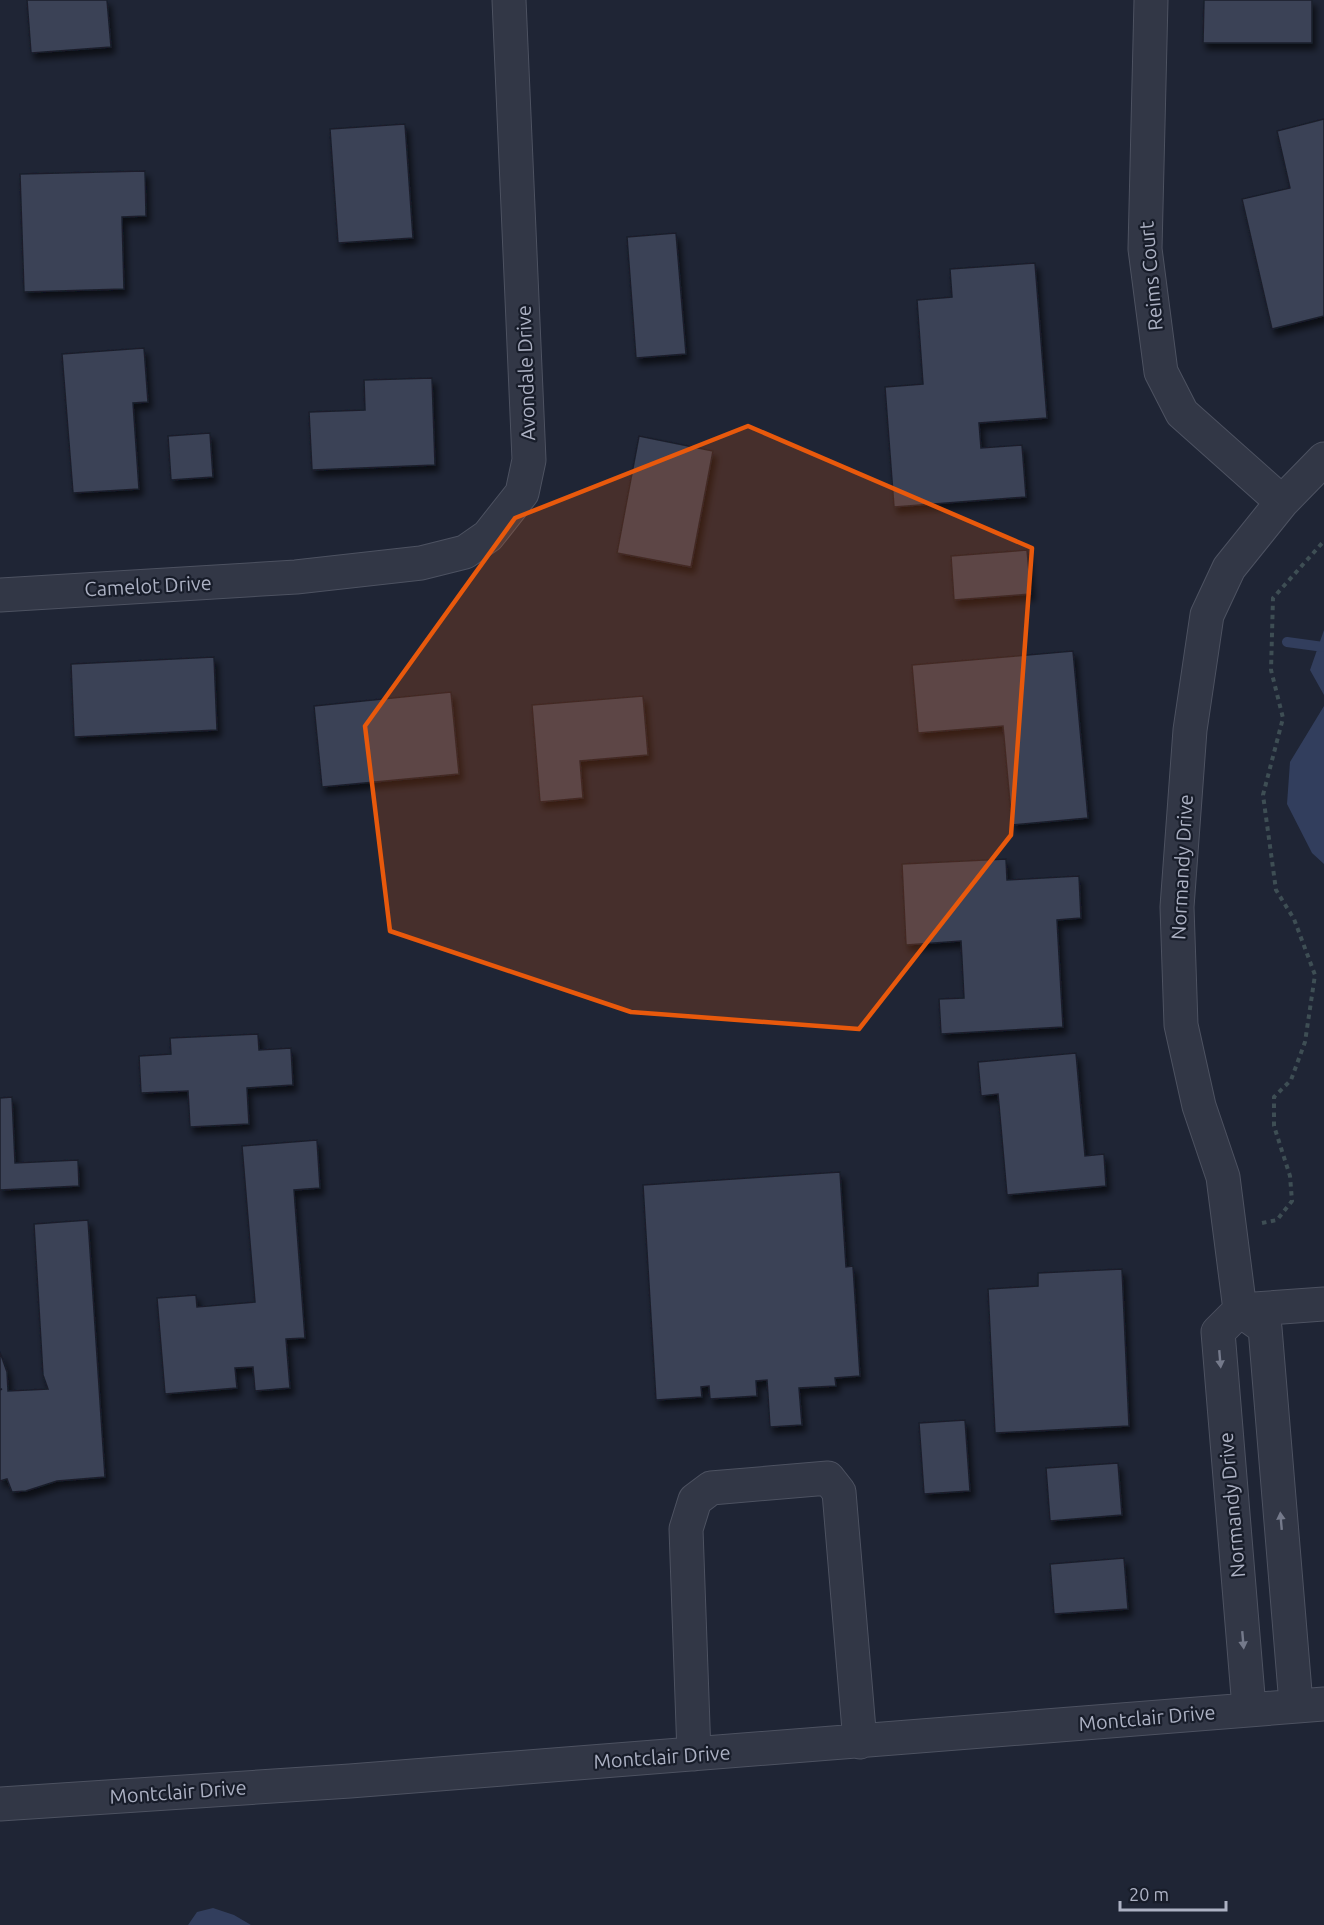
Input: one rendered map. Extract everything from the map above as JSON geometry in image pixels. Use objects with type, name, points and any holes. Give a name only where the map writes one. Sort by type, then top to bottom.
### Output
[{"type":"street","name":"Avondale Drive","points":[[296,577],[421,563],[465,552],[488,536],[522,493],[530,460],[509,0]]},
{"type":"street","name":"Reims Court","points":[[1151,0],[1145,249],[1161,372],[1182,413],[1282,502]]},
{"type":"street","name":"Normandy Drive","points":[[1310,1704],[1253,1319],[1229,1229],[1223,1177],[1199,1106],[1181,1025],[1177,895],[1190,730],[1207,615],[1229,568],[1282,502],[1324,459]]},
{"type":"street","name":"Camelot Drive","points":[[0,595],[296,577]]},
{"type":"street","points":[[1253,1319],[1324,1304]]},
{"type":"street","name":"Normandy Drive","points":[[1249,1708],[1218,1332],[1253,1319]]},
{"type":"street","points":[[694,1754],[686,1529],[695,1500],[711,1488],[828,1478],[838,1492],[860,1742]]},
{"type":"street","name":"Montclair Drive","points":[[0,1804],[345,1782],[1310,1704]]},
{"type":"path","points":[[1229,1229],[1277,1220],[1292,1201],[1290,1176],[1274,1126],[1274,1097],[1291,1080],[1305,1042],[1315,975],[1294,919],[1276,890],[1263,795],[1283,718],[1271,670],[1273,598],[1324,541]]},
{"type":"highlighted area","points":[[748,426],[1032,548],[1011,835],[859,1029],[631,1012],[390,931],[365,726],[515,518]]},
{"type":"water","points":[[1324,630],[1324,695],[1310,670]]},
{"type":"water","points":[[1324,706],[1324,864],[1312,853],[1287,804],[1290,762]]},
{"type":"water","points":[[213,1908],[234,1915],[251,1925],[188,1925],[197,1912]]},
{"type":"building","points":[[27,0],[107,0],[111,47],[31,53]]},
{"type":"building","points":[[1204,0],[1312,0],[1312,43],[1203,43]]},
{"type":"building","points":[[1324,119],[1324,316],[1272,329],[1242,199],[1290,188],[1277,131]]},
{"type":"building","points":[[405,124],[413,238],[338,243],[330,129]]},
{"type":"building","points":[[145,171],[146,216],[122,217],[124,289],[24,292],[20,174]]},
{"type":"building","points":[[676,233],[686,354],[636,358],[627,237]]},
{"type":"building","points":[[1035,263],[1047,418],[979,423],[981,448],[1022,445],[1026,497],[894,507],[885,387],[923,384],[917,300],[952,297],[950,269]]},
{"type":"building","points":[[144,348],[148,402],[133,403],[139,489],[73,493],[62,354]]},
{"type":"building","points":[[432,378],[435,465],[312,470],[309,412],[365,410],[364,380]]},
{"type":"building","points":[[210,433],[213,477],[171,480],[168,436]]},
{"type":"building","points":[[639,436],[713,451],[691,567],[617,553]]},
{"type":"building","points":[[1027,550],[1031,594],[954,600],[951,556]]},
{"type":"building","points":[[1073,651],[1088,818],[1012,825],[1003,726],[918,733],[912,665]]},
{"type":"building","points":[[214,657],[217,730],[74,737],[71,664]]},
{"type":"building","points":[[451,692],[459,774],[322,787],[314,706]]},
{"type":"building","points":[[643,696],[648,755],[580,761],[583,798],[540,802],[532,705]]},
{"type":"building","points":[[1006,859],[1007,880],[1079,876],[1081,918],[1057,920],[1063,1027],[941,1034],[939,999],[964,998],[961,941],[906,945],[902,864]]},
{"type":"building","points":[[258,1034],[259,1050],[291,1048],[293,1085],[247,1088],[249,1124],[190,1127],[188,1091],[141,1093],[139,1056],[171,1054],[170,1038]]},
{"type":"building","points":[[1076,1053],[1085,1156],[1104,1154],[1106,1186],[1007,1195],[998,1094],[981,1096],[978,1062]]},
{"type":"building","points":[[12,1097],[15,1163],[78,1160],[79,1186],[0,1190],[0,1098]]},
{"type":"building","points":[[317,1140],[320,1188],[294,1190],[305,1338],[286,1339],[290,1388],[255,1391],[253,1367],[235,1368],[237,1388],[165,1394],[157,1298],[196,1295],[197,1307],[255,1302],[242,1146]]},
{"type":"building","points":[[840,1172],[846,1267],[853,1266],[860,1376],[835,1378],[836,1386],[799,1388],[802,1425],[770,1427],[767,1380],[756,1381],[757,1396],[710,1399],[709,1386],[701,1387],[702,1397],[656,1400],[643,1185]]},
{"type":"building","points":[[88,1220],[105,1477],[57,1481],[26,1491],[12,1492],[7,1479],[0,1481],[0,1390],[2,1389],[0,1389],[0,1352],[7,1372],[8,1391],[48,1389],[43,1375],[34,1224]]},
{"type":"building","points":[[1122,1269],[1129,1426],[995,1433],[988,1289],[1038,1286],[1038,1273]]},
{"type":"building","points":[[965,1420],[970,1491],[924,1494],[919,1423]]},
{"type":"building","points":[[1118,1463],[1122,1515],[1050,1521],[1046,1468]]},
{"type":"building","points":[[1124,1558],[1128,1609],[1054,1614],[1050,1564]]},
{"type":"waterway","points":[[1287,642],[1324,647]]}]
